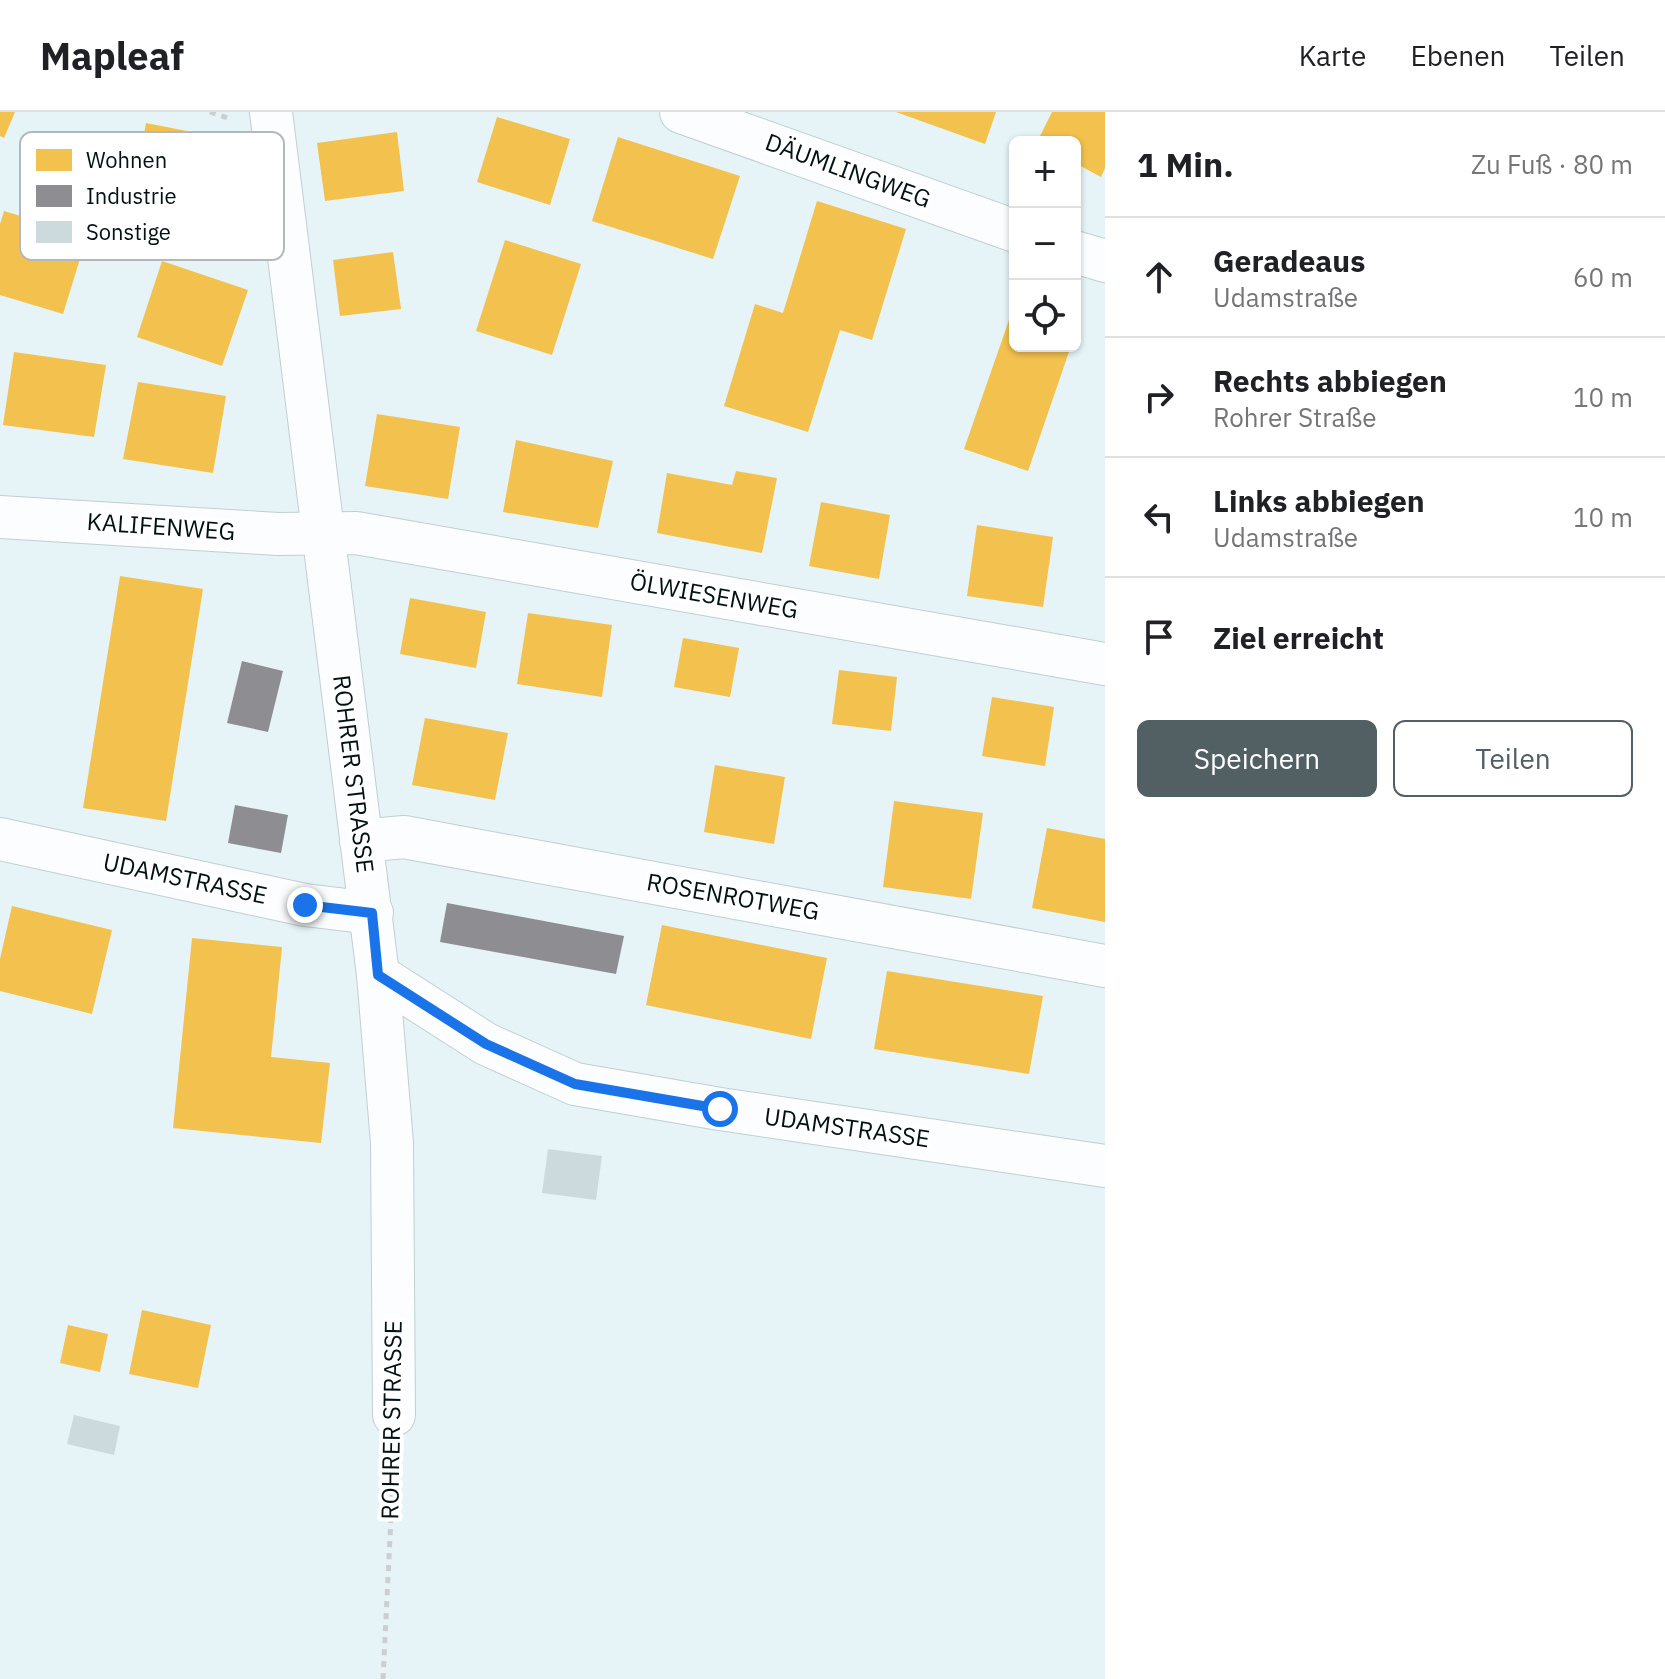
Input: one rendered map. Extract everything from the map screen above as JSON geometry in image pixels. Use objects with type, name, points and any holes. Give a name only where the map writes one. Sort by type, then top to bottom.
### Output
[{"type":"street","name":"ROHRER STRASSE","points":[[271,112],[273,132]]},
{"type":"street","name":"DÄUMLINGWEG","points":[[681,112],[1009,229]]},
{"type":"street","name":"ROHRER STRASSE","points":[[284,220],[378,975],[392,1143],[394,1415]]},
{"type":"street","points":[[1081,254],[1105,261]]},
{"type":"street","name":"KALIFENWEG","points":[[0,517],[322,534]]},
{"type":"street","name":"ÖLWIESENWEG","points":[[322,534],[356,533],[1105,664]]},
{"type":"street","name":"ROSENROTWEG","points":[[361,841],[404,837],[1105,966]]},
{"type":"street","name":"UDAMSTRASSE","points":[[0,839],[305,905],[372,913]]},
{"type":"street","name":"UDAMSTRASSE","points":[[378,975],[486,1044],[575,1084],[1105,1166]]},
{"type":"path","name":"ROHRER STRASSE","points":[[383,1679],[394,1415]]},
{"type":"building: Wohnen","points":[[0,112],[15,112],[4,138],[0,136]]},
{"type":"building: Wohnen","points":[[896,112],[996,112],[985,144]]},
{"type":"building: Wohnen","points":[[1052,112],[1105,112],[1105,168],[1101,177],[1081,166],[1081,136],[1040,136]]},
{"type":"building: Wohnen","points":[[497,117],[570,139],[550,205],[477,182]]},
{"type":"building: Wohnen","points":[[146,123],[192,132],[144,132]]},
{"type":"building: Wohnen","points":[[397,132],[404,191],[325,201],[317,143]]},
{"type":"building: Wohnen","points":[[618,137],[740,176],[713,259],[592,221]]},
{"type":"building: Wohnen","points":[[817,201],[906,229],[872,340],[840,330],[808,432],[724,406],[755,304],[783,313]]},
{"type":"building: Wohnen","points":[[4,211],[20,216],[20,260],[80,260],[63,314],[0,295],[0,224]]},
{"type":"building: Wohnen","points":[[505,240],[581,264],[552,355],[476,331]]},
{"type":"building: Wohnen","points":[[393,252],[401,309],[340,316],[333,260]]},
{"type":"building: Wohnen","points":[[162,261],[248,290],[222,366],[137,337]]},
{"type":"building: Wohnen","points":[[1009,320],[1009,352],[1069,352],[1028,471],[964,449]]},
{"type":"building: Wohnen","points":[[14,352],[106,365],[94,437],[3,425]]},
{"type":"building: Wohnen","points":[[138,382],[226,396],[213,473],[123,459]]},
{"type":"building: Wohnen","points":[[377,414],[460,427],[448,499],[365,486]]},
{"type":"building: Wohnen","points":[[516,440],[613,461],[598,528],[503,512]]},
{"type":"building: Wohnen","points":[[736,471],[777,478],[762,553],[657,533],[667,473],[732,485]]},
{"type":"building: Wohnen","points":[[821,502],[890,515],[879,579],[809,566]]},
{"type":"building: Wohnen","points":[[977,525],[1053,537],[1043,607],[967,596]]},
{"type":"building: Wohnen","points":[[120,576],[203,589],[166,821],[83,808]]},
{"type":"building: Wohnen","points":[[410,598],[486,612],[476,668],[400,654]]},
{"type":"building: Wohnen","points":[[528,613],[612,625],[602,697],[517,684]]},
{"type":"building: Wohnen","points":[[683,638],[739,648],[730,697],[674,687]]},
{"type":"building: Wohnen","points":[[839,670],[897,677],[891,731],[832,724]]},
{"type":"building: Wohnen","points":[[992,697],[1054,707],[1045,766],[982,756]]},
{"type":"building: Wohnen","points":[[425,718],[508,733],[495,800],[412,785]]},
{"type":"building: Wohnen","points":[[715,765],[785,777],[774,844],[704,832]]},
{"type":"building: Wohnen","points":[[894,801],[983,813],[971,899],[883,887]]},
{"type":"building: Wohnen","points":[[1047,828],[1105,839],[1105,922],[1032,908]]},
{"type":"building: Wohnen","points":[[12,906],[112,930],[92,1014],[0,991],[0,959]]},
{"type":"building: Wohnen","points":[[662,925],[827,958],[811,1039],[646,1005]]},
{"type":"building: Wohnen","points":[[192,938],[282,947],[271,1057],[330,1063],[321,1143],[173,1128]]},
{"type":"building: Wohnen","points":[[887,971],[1043,996],[1029,1074],[874,1049]]},
{"type":"building: Wohnen","points":[[142,1310],[211,1325],[198,1388],[129,1374]]},
{"type":"building: Wohnen","points":[[68,1325],[108,1334],[100,1372],[60,1363]]},
{"type":"building: Industrie","points":[[242,661],[283,671],[268,732],[227,723]]},
{"type":"building: Industrie","points":[[235,805],[288,815],[281,853],[228,843]]},
{"type":"building: Industrie","points":[[447,903],[624,936],[616,974],[440,942]]},
{"type":"building: Sonstige","points":[[548,1149],[602,1156],[596,1200],[542,1193]]},
{"type":"building: Sonstige","points":[[74,1415],[120,1426],[114,1455],[67,1444]]},
{"type":"route","points":[[305,905],[372,913],[378,975],[486,1044],[575,1084],[720,1109]]}]
